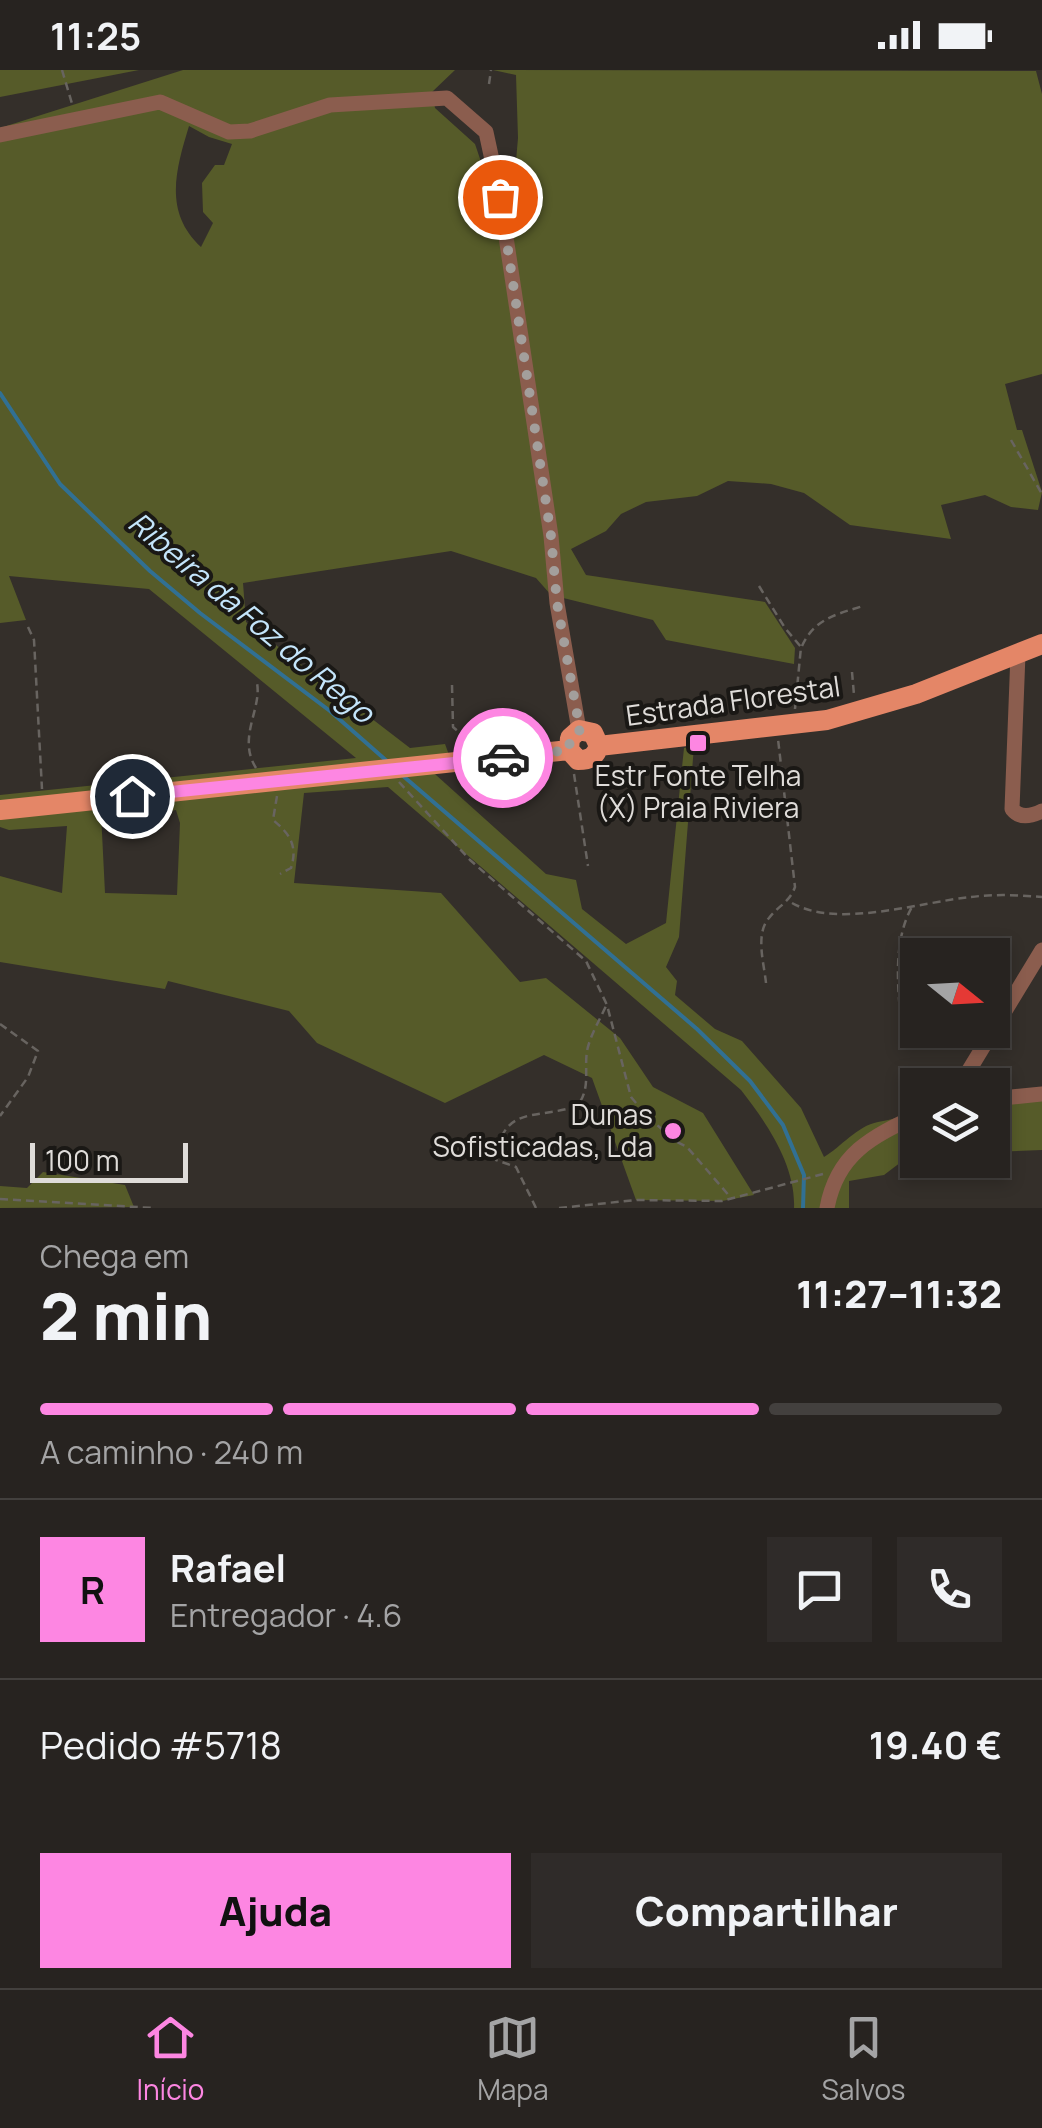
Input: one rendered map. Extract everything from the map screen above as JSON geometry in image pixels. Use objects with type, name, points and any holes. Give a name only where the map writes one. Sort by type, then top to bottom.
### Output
[{"type":"main road","name":"Estrada Florestal","points":[[599,746],[785,726],[856,712],[916,694],[1042,644]]},
{"type":"main road","points":[[0,810],[417,766],[573,755],[588,760],[596,755],[599,746],[593,733],[580,730],[570,738],[573,755]]},
{"type":"street","points":[[0,134],[160,102],[230,132],[250,130],[330,105],[447,98],[486,132],[503,215],[551,536],[557,603],[580,730]]},
{"type":"street","points":[[1018,654],[1012,809],[1033,816],[1042,811]]},
{"type":"street","points":[[970,1068],[1042,950]]},
{"type":"street","points":[[1010,1097],[1042,1094]]},
{"type":"street","points":[[827,1208],[831,1186],[854,1151],[900,1125]]},
{"type":"path","points":[[62,70],[76,119]]},
{"type":"path","points":[[488,84],[491,70]]},
{"type":"path","points":[[1011,440],[1042,494]]},
{"type":"path","points":[[759,586],[802,648]]},
{"type":"path","points":[[766,982],[761,930],[770,916],[790,901],[795,887],[785,726],[802,648],[807,634],[818,623],[863,606]]},
{"type":"path","points":[[28,627],[34,640],[38,751],[46,805]]},
{"type":"path","points":[[852,672],[856,712]]},
{"type":"path","points":[[452,684],[454,727],[459,734],[468,740],[496,742]]},
{"type":"path","points":[[573,755],[573,778],[588,866]]},
{"type":"path","points":[[383,770],[479,869],[586,961],[607,1005],[631,1097],[674,1141],[687,1146],[732,1199]]},
{"type":"path","points":[[790,901],[809,912],[828,914],[974,896],[1042,896]]},
{"type":"path","points":[[902,938],[904,922],[913,906]]},
{"type":"path","points":[[900,961],[900,1015]]},
{"type":"path","points":[[536,1208],[516,1167],[496,1160],[500,1136],[506,1125],[519,1118],[577,1106],[586,1088],[590,1039],[607,1005]]},
{"type":"path","points":[[0,1024],[38,1052],[28,1078],[0,1116]]},
{"type":"path","points":[[559,1208],[636,1200],[722,1201],[809,1178]]},
{"type":"path","points":[[0,1199],[153,1208]]},
{"type":"path","points":[[720,1208],[722,1201]]},
{"type":"green space","points":[[0,70],[139,70],[0,97]]},
{"type":"green space","points":[[183,70],[455,70],[432,92],[435,108],[475,144],[497,209],[512,207],[518,138],[516,75],[493,70],[1036,71],[1042,94],[1042,374],[1005,384],[1017,430],[1022,430],[1042,492],[1038,510],[1011,507],[985,495],[941,505],[951,539],[850,525],[804,493],[771,484],[728,481],[697,496],[646,502],[621,514],[606,531],[571,549],[586,575],[765,602],[795,648],[794,664],[666,640],[653,620],[551,595],[536,578],[451,551],[243,583],[246,622],[410,748],[445,744],[452,763],[428,766],[436,775],[546,874],[576,880],[582,909],[626,944],[666,923],[684,748],[694,746],[679,937],[666,967],[677,981],[675,995],[715,1029],[742,1041],[801,1108],[824,1157],[863,1128],[900,1118],[900,1163],[884,1175],[849,1181],[849,1208],[794,1208],[785,1160],[741,1090],[388,787],[304,793],[294,883],[441,893],[520,982],[546,978],[620,1038],[653,1087],[703,1113],[754,1195],[722,1201],[636,1200],[592,1078],[544,1055],[445,1103],[317,1043],[289,1011],[168,981],[165,989],[0,962],[0,876],[62,893],[67,826],[9,830],[0,827],[0,795],[356,758],[149,589],[9,576],[26,620],[0,623],[0,128]],"holes":[[[189,126],[232,144],[224,165],[215,165],[202,183],[203,212],[213,223],[201,247],[181,219],[177,174]],[[127,809],[136,817],[176,810],[180,823],[177,895],[105,893],[101,813]]]},
{"type":"green space","points":[[1042,1094],[1042,1150],[1010,1151],[1010,1097]]},
{"type":"green space","points":[[43,1172],[125,1185],[134,1207],[0,1208],[0,1186],[27,1188]]},
{"type":"waterway","name":"Ribeira da Foz do Rego","points":[[0,393],[60,484],[150,571],[330,711],[388,762]]},
{"type":"waterway","name":"Ribeira da Foz do Rego","points":[[402,775],[697,1029],[750,1081],[783,1125],[804,1175],[803,1208]]},
{"type":"way so far","points":[[500,197],[551,536],[557,603],[580,730],[570,738],[569,750],[503,758]]},
{"type":"place","name":"Estr Fonte Telha (X) Praia Riviera","points":[[698,743]]},
{"type":"place","name":"Dunas Sofisticadas, Lda","points":[[673,1131]]},
{"type":"route","points":[[132,796],[503,758]]}]
